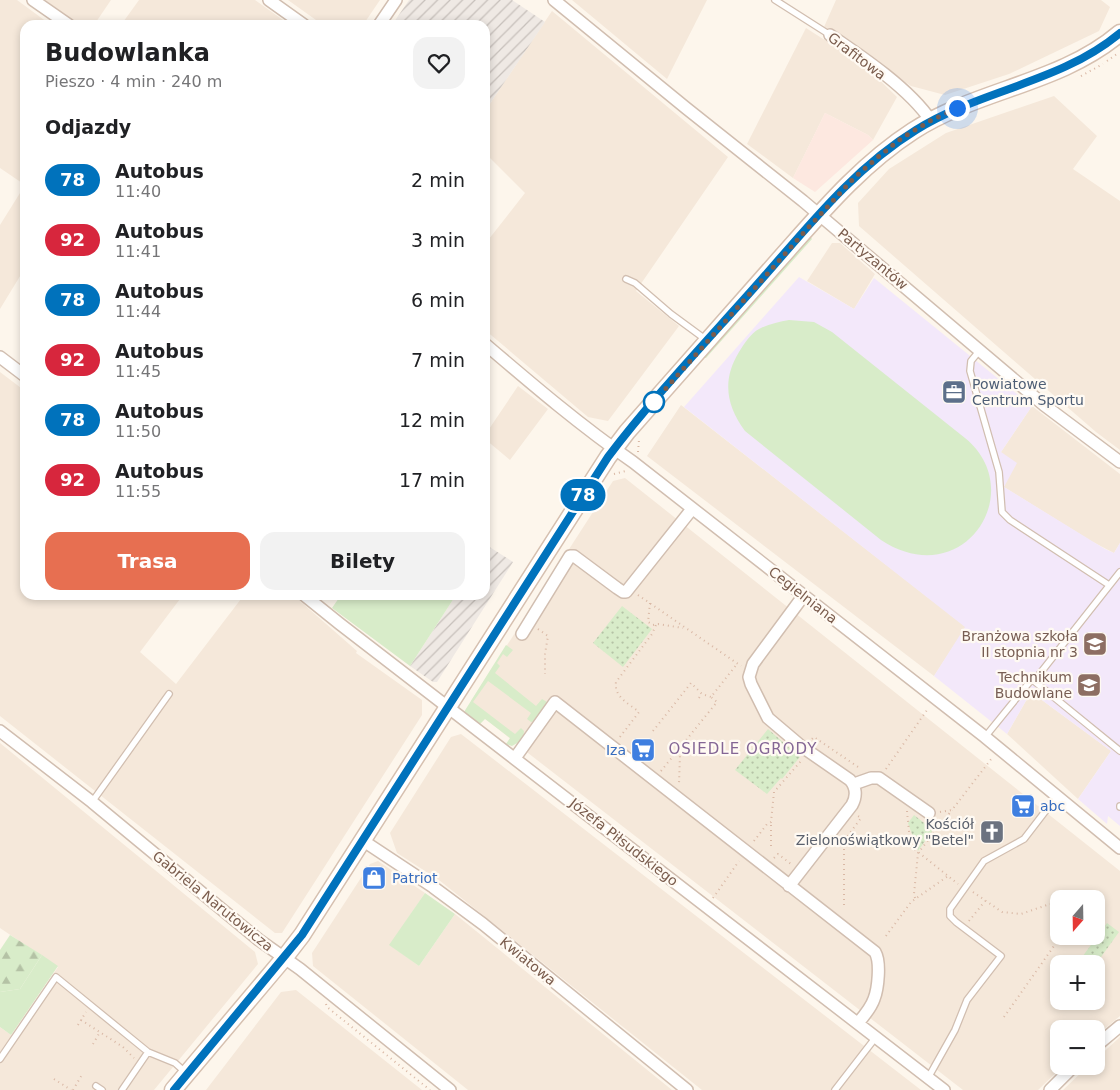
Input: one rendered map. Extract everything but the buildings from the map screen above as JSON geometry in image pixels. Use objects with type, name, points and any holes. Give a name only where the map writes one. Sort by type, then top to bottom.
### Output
[{"type":"street","points":[[33,0],[62,20]]},
{"type":"street","points":[[269,0],[297,20]]},
{"type":"street","points":[[382,20],[396,0]]},
{"type":"street","name":"Partyzantów","points":[[554,0],[820,215],[1044,405],[1120,462]]},
{"type":"street","points":[[174,1090],[302,935],[447,706],[614,449],[707,341],[847,185],[878,157],[930,121],[974,101],[1076,63],[1097,51],[1120,33]]},
{"type":"street","name":"Grafitowa","points":[[830,35],[864,59],[910,97],[924,111],[930,121]]},
{"type":"street","name":"Cegielniana","points":[[490,348],[570,416],[692,508],[984,737],[1120,848]]},
{"type":"street","points":[[0,358],[20,372]]},
{"type":"street","points":[[522,634],[570,556],[574,556],[623,592],[629,589],[692,508]]},
{"type":"street","points":[[789,886],[855,798],[854,784],[850,780],[807,750],[768,718],[749,677],[753,664],[804,596]]},
{"type":"street","name":"Józefa Piłsudskiego","points":[[310,600],[944,1090]]},
{"type":"street","points":[[515,758],[555,702],[877,954],[878,971],[874,1000],[858,1023]]},
{"type":"street","name":"Gabriela Narutowicza","points":[[0,731],[92,802],[260,940],[285,957],[450,1090]]},
{"type":"street","points":[[854,784],[871,778],[879,778],[929,813]]},
{"type":"street","name":"Kwiatowa","points":[[362,840],[433,887],[482,924],[687,1090]]},
{"type":"street","points":[[1105,1038],[1120,1026]]},
{"type":"street","points":[[1050,1090],[1065,1075]]},
{"type":"lane","name":"Grafitowa","points":[[775,0],[830,35]]},
{"type":"lane","points":[[626,279],[635,283],[671,314],[707,341]]},
{"type":"lane","points":[[980,350],[971,361],[970,371],[999,472],[1002,512],[1010,520],[1109,585]]},
{"type":"lane","points":[[1034,681],[1120,572]]},
{"type":"lane","points":[[984,737],[1032,679],[1120,751]]},
{"type":"lane","points":[[92,802],[169,694]]},
{"type":"lane","points":[[928,1078],[955,1030],[967,1000],[1001,956],[956,922],[949,913],[951,906],[984,861],[1024,840],[1057,796]]},
{"type":"lane","points":[[0,1059],[56,977],[148,1052],[174,1063],[187,1074]]},
{"type":"lane","points":[[835,1090],[876,1037]]},
{"type":"lane","points":[[122,1090],[148,1052]]},
{"type":"lane","points":[[96,1086],[102,1090]]},
{"type":"path","points":[[629,589],[737,664],[750,670]]},
{"type":"path","points":[[650,604],[648,622],[653,625],[685,628]]},
{"type":"path","points":[[618,740],[639,712],[618,696],[616,682],[652,634],[656,625]]},
{"type":"path","points":[[538,629],[548,636],[545,654],[545,674]]},
{"type":"path","points":[[711,698],[737,664]]},
{"type":"path","points":[[653,731],[692,683],[702,694],[716,702],[660,773]]},
{"type":"path","points":[[699,698],[702,694]]},
{"type":"path","points":[[883,773],[927,710]]},
{"type":"path","points":[[635,717],[639,720]]},
{"type":"path","points":[[771,846],[774,792],[807,750],[814,737],[867,773]]},
{"type":"path","points":[[677,752],[680,754],[679,789]]},
{"type":"path","points":[[916,898],[914,894],[918,853],[991,760]]},
{"type":"path","points":[[904,796],[910,841],[913,848],[964,888],[972,891],[1002,912],[1021,914],[1050,904]]},
{"type":"path","points":[[844,905],[844,840],[861,818],[849,808]]},
{"type":"path","points":[[929,813],[952,810]]},
{"type":"path","points":[[708,906],[767,824],[772,822]]},
{"type":"path","points":[[772,863],[778,854],[791,864]]},
{"type":"path","points":[[886,936],[916,898],[948,876]]},
{"type":"path","points":[[964,928],[985,901]]},
{"type":"path","points":[[1004,1017],[1055,945]]},
{"type":"path","points":[[78,1025],[90,1006]]},
{"type":"path","points":[[81,1020],[123,1047],[140,1064]]},
{"type":"path","points":[[93,1044],[100,1032]]},
{"type":"path","points":[[54,1079],[72,1090],[83,1073]]},
{"type":"shaded area","points":[[0,0],[17,0],[44,20],[20,20],[20,182],[0,168]]},
{"type":"shaded area","points":[[45,0],[111,0],[97,20],[73,20]]},
{"type":"shaded area","points":[[139,0],[255,0],[283,20],[125,20]]},
{"type":"shaded area","points":[[288,0],[380,0],[366,20],[316,20]]},
{"type":"shaded area","points":[[409,0],[512,0],[545,22],[490,104],[490,20],[395,20]]},
{"type":"shaded area","points":[[572,0],[707,0],[667,79]]},
{"type":"shaded area","points":[[836,0],[1101,0],[1110,7],[1099,31],[1009,74],[945,95],[911,86],[824,27]]},
{"type":"shaded area","points":[[552,11],[728,157],[636,291],[679,326],[608,421],[588,417],[490,334],[490,238],[525,193],[490,158],[490,104]]},
{"type":"shaded area","points":[[806,28],[865,66],[897,97],[873,140],[868,135],[825,113],[793,178],[747,144]]},
{"type":"shaded area","points":[[1054,96],[1097,136],[1073,169],[1120,201],[1120,450],[1096,432],[859,226],[858,203],[889,169],[946,133]]},
{"type":"shaded area","points":[[825,113],[868,135],[873,140],[815,192],[793,178]]},
{"type":"shaded area","points":[[20,193],[20,276],[0,309],[0,225]]},
{"type":"shaded area","points":[[832,243],[840,243],[875,274],[854,309],[807,281]]},
{"type":"shaded area","points":[[799,277],[854,309],[874,278],[1032,406],[1001,452],[1017,463],[1004,487],[1105,549],[1114,553],[1120,543],[1120,826],[1108,816],[1107,824],[1078,799],[1111,751],[1031,692],[1007,734],[934,676],[965,627],[684,407]]},
{"type":"shaded area","points":[[0,372],[20,387],[20,600],[179,600],[140,652],[176,684],[240,600],[299,600],[357,651],[356,653],[422,700],[422,715],[282,933],[275,933],[0,716]]},
{"type":"shaded area","points":[[518,386],[548,409],[510,460],[490,443],[490,428]]},
{"type":"shaded area","points":[[681,405],[966,627],[934,676],[647,456]]},
{"type":"shaded area","points":[[1032,406],[1120,474],[1120,543],[1114,553],[1091,541],[1004,487],[1001,452]]},
{"type":"shaded area","points":[[625,478],[1120,871],[1120,1016],[1105,1028],[1105,1020],[1050,1020],[1050,1075],[1054,1075],[1038,1090],[963,1090],[528,753],[471,707],[471,701],[613,481]]},
{"type":"shaded area","points":[[490,547],[513,562],[490,598]]},
{"type":"shaded area","points":[[453,600],[489,600],[437,682],[433,682],[410,666]]},
{"type":"shaded area","points":[[1031,692],[1111,751],[1078,799],[1007,734]]},
{"type":"shaded area","points":[[461,734],[921,1090],[702,1090],[439,880],[397,853],[390,833],[451,737]]},
{"type":"shaded area","points":[[0,743],[255,952],[258,964],[154,1090],[0,1090],[0,1027],[11,1035],[58,967],[0,928]]},
{"type":"shaded area","points":[[378,861],[425,893],[390,945],[419,966],[455,914],[672,1090],[468,1090],[313,966],[312,953],[370,864]]},
{"type":"shaded area","points":[[296,990],[422,1090],[206,1090],[281,992]]},
{"type":"shaded area","points":[[1120,1037],[1120,1090],[1063,1090],[1079,1075],[1105,1075],[1105,1051]]},
{"type":"green space","points":[[810,236],[812,239],[706,358],[702,357]]},
{"type":"green space","points":[[789,320],[814,322],[832,332],[965,438],[983,460],[991,484],[989,508],[978,529],[961,545],[938,554],[911,553],[881,540],[745,431],[730,402],[728,382],[730,372],[739,352],[750,336],[762,327]]},
{"type":"green space","points":[[338,600],[453,600],[410,666],[332,608]]},
{"type":"green space","points":[[622,606],[652,629],[623,667],[593,643]]},
{"type":"green space","points":[[506,645],[513,650],[507,657],[503,654],[497,663],[500,666],[495,673],[536,706],[542,699],[547,702],[546,708],[536,721],[531,722],[527,719],[531,713],[488,681],[473,702],[515,734],[521,728],[524,731],[522,738],[512,746],[506,744],[510,738],[485,719],[480,724],[464,712]]},
{"type":"green space","points":[[768,729],[800,757],[767,794],[735,770]]},
{"type":"green space","points":[[914,815],[933,830],[918,851],[908,823]]},
{"type":"green space","points":[[425,893],[455,914],[419,966],[389,945]]},
{"type":"green space","points":[[1107,923],[1119,932],[1102,955],[1084,955],[1091,945],[1105,945],[1105,926]]},
{"type":"green space","points":[[10,935],[42,955],[20,989],[0,992],[0,950]]},
{"type":"green space","points":[[42,955],[58,966],[11,1035],[0,1027],[0,992],[20,989]]},
{"type":"bus line","name":"78","points":[[174,1090],[302,935],[608,457],[655,400],[841,191],[889,148],[930,121],[974,101],[1076,63],[1106,45],[1120,33]]},
{"type":"place","name":"Powiatowe Centrum Sportu","points":[[954,392]]},
{"type":"place","name":"Branżowa szkoła II stopnia nr 3","points":[[1095,644]]},
{"type":"place","name":"Technikum Budowlane","points":[[1089,685]]},
{"type":"place","name":"Iza","points":[[643,750]]},
{"type":"place","name":"abc","points":[[1023,806]]},
{"type":"place","name":"Kościół Zielonoświątkowy \"Betel\"","points":[[992,832]]},
{"type":"place","name":"Patriot","points":[[374,878]]},
{"type":"district","name":"OSIEDLE OGRODY","points":[[743,749]]},
{"type":"route","points":[[654,402],[853,179],[902,138],[930,121],[957,108]]}]
